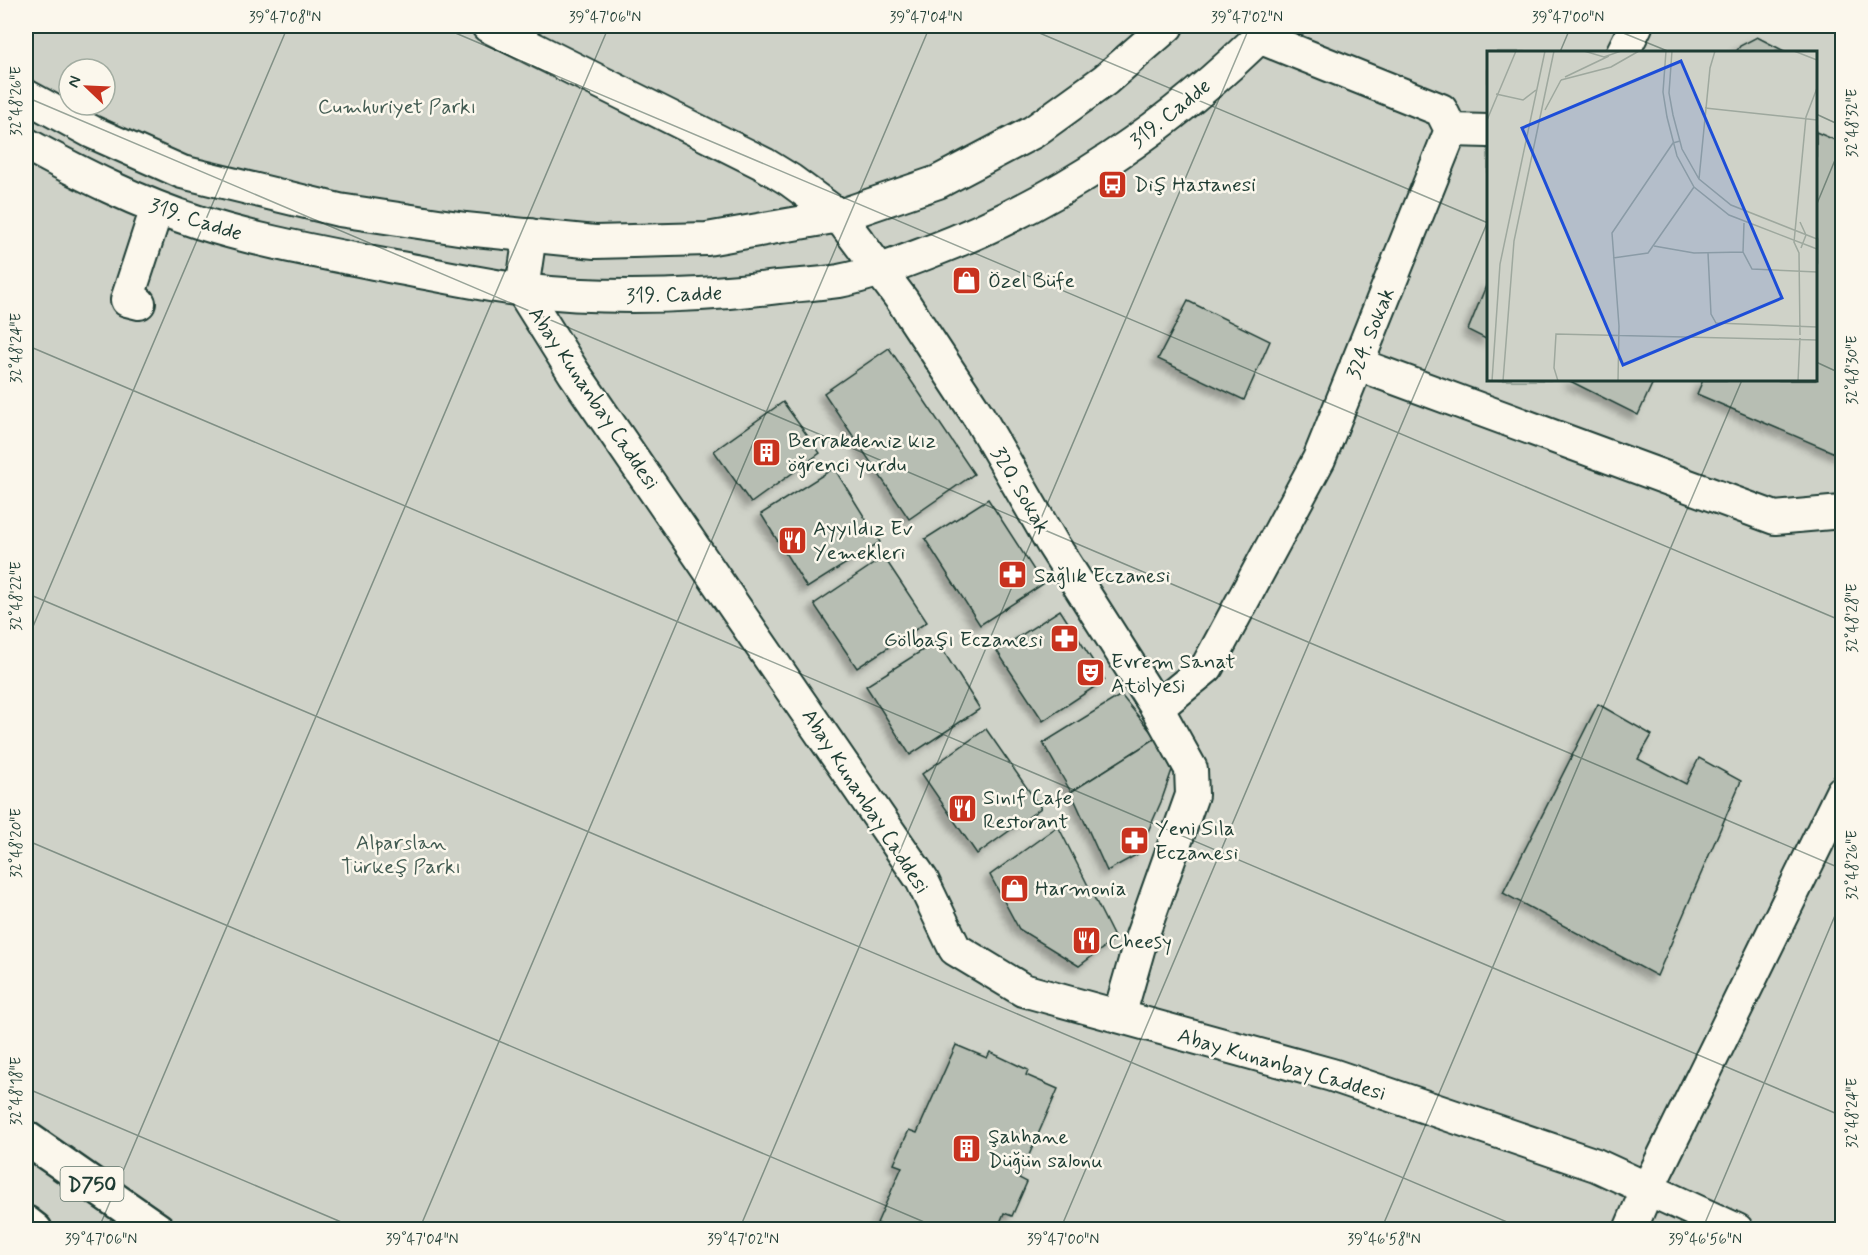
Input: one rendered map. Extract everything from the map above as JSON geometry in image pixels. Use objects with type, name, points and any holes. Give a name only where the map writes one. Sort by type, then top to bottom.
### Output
[{"type":"highway","name":"D750","points":[[26,1138],[158,1230]]},
{"type":"highway","points":[[26,1223],[35,1230]]},
{"type":"street","name":"320. Sokak","points":[[488,26],[764,164],[839,216],[902,300],[979,417],[1052,543],[1157,708],[1191,769],[1192,795],[1142,936],[1119,1016]]},
{"type":"street","name":"319. Cadde","points":[[26,96],[92,132],[182,172],[339,210],[465,229],[595,242],[706,239],[839,216],[939,182],[1033,132],[1105,80],[1167,26]]},
{"type":"street","points":[[1624,51],[1636,26]]},
{"type":"street","name":"319. Cadde","points":[[26,144],[76,171],[157,208],[251,237],[440,276],[522,290],[626,297],[721,294],[839,280],[880,270],[963,239],[1030,207],[1085,175],[1168,118],[1264,31]]},
{"type":"street","points":[[1264,31],[1442,110],[1451,130],[1487,131]]},
{"type":"street","name":"324. Sokak","points":[[1157,708],[1208,667],[1319,459],[1451,130]]},
{"type":"street","points":[[139,303],[127,300],[157,208]]},
{"type":"street","name":"Abay Kunanbay Caddesi","points":[[530,235],[522,290],[574,373],[922,880],[955,949],[1023,990],[1332,1076],[1596,1165],[1737,1230]]},
{"type":"street","points":[[1358,364],[1775,518],[1842,512]]},
{"type":"street","points":[[1630,1230],[1647,1190],[1842,792]]},
{"type":"green space","points":[[26,26],[1842,26],[1842,1229],[26,1229]]},
{"type":"building","points":[[1757,37],[1784,51],[1737,51],[1740,46]]},
{"type":"building","points":[[1817,132],[1842,143],[1842,456],[1697,394],[1703,381],[1817,381]]},
{"type":"building","points":[[1487,283],[1487,340],[1468,330]]},
{"type":"building","points":[[1188,301],[1270,341],[1244,400],[1158,359]]},
{"type":"building","points":[[889,348],[974,474],[909,519],[824,393]]},
{"type":"building","points":[[1570,381],[1654,381],[1638,415]]},
{"type":"building","name":"Berrakdeniz kız öğrenci yurdu","points":[[783,402],[820,453],[751,503],[714,451]]},
{"type":"building","points":[[834,468],[880,542],[807,588],[761,514]]},
{"type":"building","points":[[988,499],[1043,584],[980,625],[925,539]]},
{"type":"building","points":[[884,557],[927,622],[857,668],[814,604]]},
{"type":"building","points":[[1060,610],[1105,680],[1043,721],[997,651]]},
{"type":"building","points":[[937,641],[980,709],[910,755],[866,686]]},
{"type":"building","points":[[1121,695],[1156,738],[1071,792],[1043,743]]},
{"type":"building","points":[[1598,704],[1652,735],[1638,759],[1686,784],[1699,758],[1741,781],[1657,976],[1503,893]]},
{"type":"building","points":[[986,729],[1041,808],[977,854],[922,774]]},
{"type":"building","points":[[1156,738],[1172,770],[1161,802],[1138,854],[1107,871],[1071,792]]},
{"type":"building","points":[[1058,826],[1115,939],[1079,966],[1019,929],[990,875]]},
{"type":"building","name":"Şahhane Düğün salonu","points":[[956,1045],[987,1058],[990,1052],[1028,1070],[1026,1075],[1058,1089],[1019,1178],[1027,1182],[1012,1216],[1004,1213],[997,1230],[893,1230],[877,1223],[902,1167],[894,1164],[909,1130],[917,1133]]},
{"type":"place","name":"Diş Hastanesi","points":[[1113,184]]},
{"type":"place","name":"Özel Büfe","points":[[967,280]]},
{"type":"place","name":"Berrakdeniz kız öğrenci yurdu","points":[[767,452]]},
{"type":"place","name":"Ayyıldız Ev Yemekleri","points":[[792,540]]},
{"type":"place","name":"Sağlık Eczanesi","points":[[1013,575]]},
{"type":"place","name":"Gölbaşı Eczanesi","points":[[1064,639]]},
{"type":"place","name":"Evrem Sanat Atölyesi","points":[[1090,673]]},
{"type":"place","name":"Sınıf Cafe Restorant","points":[[962,809]]},
{"type":"place","name":"Yeni Sıla Eczanesi","points":[[1134,840]]},
{"type":"place","name":"Harmonia","points":[[1014,888]]},
{"type":"place","name":"Cheesy","points":[[1087,941]]},
{"type":"place","name":"Şahhane Düğün salonu","points":[[967,1148]]},
{"type":"park label","name":"Cumhuriyet Parkı","points":[[397,106]]},
{"type":"park label","name":"Alparslan Türkeş Parkı","points":[[401,854]]}]
